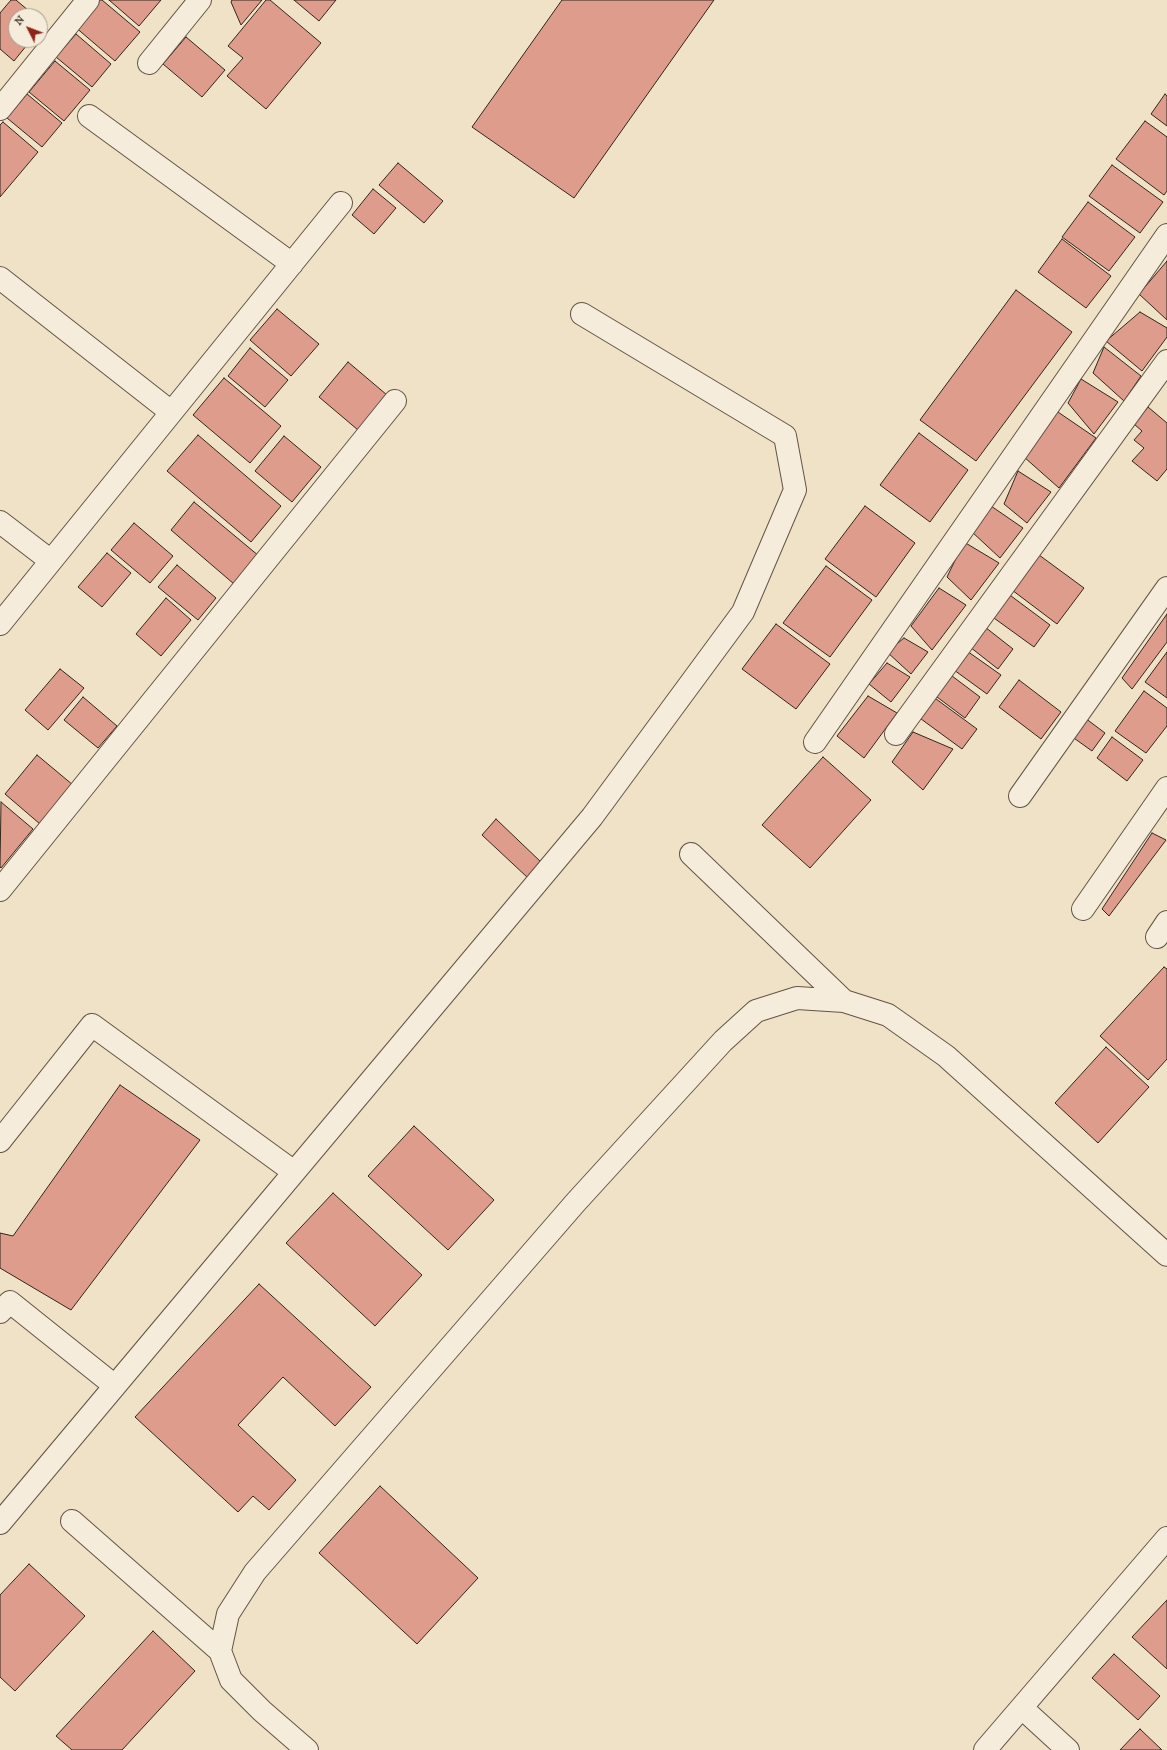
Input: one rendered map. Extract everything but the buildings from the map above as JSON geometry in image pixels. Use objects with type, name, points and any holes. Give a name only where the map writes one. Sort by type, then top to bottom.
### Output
[{"type":"street","points":[[0,109],[88,0]]},
{"type":"street","points":[[149,63],[200,0]]},
{"type":"street","points":[[89,116],[292,264]]},
{"type":"street","points":[[0,624],[341,203]]},
{"type":"street","points":[[815,742],[1167,235]]},
{"type":"street","points":[[0,278],[172,412]]},
{"type":"street","points":[[0,1523],[613,790],[743,612],[796,490],[785,436],[582,314]]},
{"type":"street","points":[[896,734],[1167,361]]},
{"type":"street","points":[[0,890],[395,402]]},
{"type":"street","points":[[0,522],[51,561]]},
{"type":"street","points":[[1020,796],[1167,588]]},
{"type":"street","points":[[1083,909],[1167,788]]},
{"type":"street","points":[[691,854],[844,1001]]},
{"type":"street","points":[[220,1652],[228,1614],[255,1572],[571,1208],[723,1041],[756,1011],[796,998],[844,1001],[888,1016],[946,1056],[1167,1255]]},
{"type":"street","points":[[0,1141],[92,1025],[294,1172]]},
{"type":"street","points":[[0,1312],[10,1302],[115,1386]]},
{"type":"street","points":[[72,1521],[220,1652],[231,1680],[262,1711],[307,1750]]},
{"type":"street","points":[[985,1750],[1167,1538]]},
{"type":"street","points":[[1022,1708],[1068,1750]]}]
